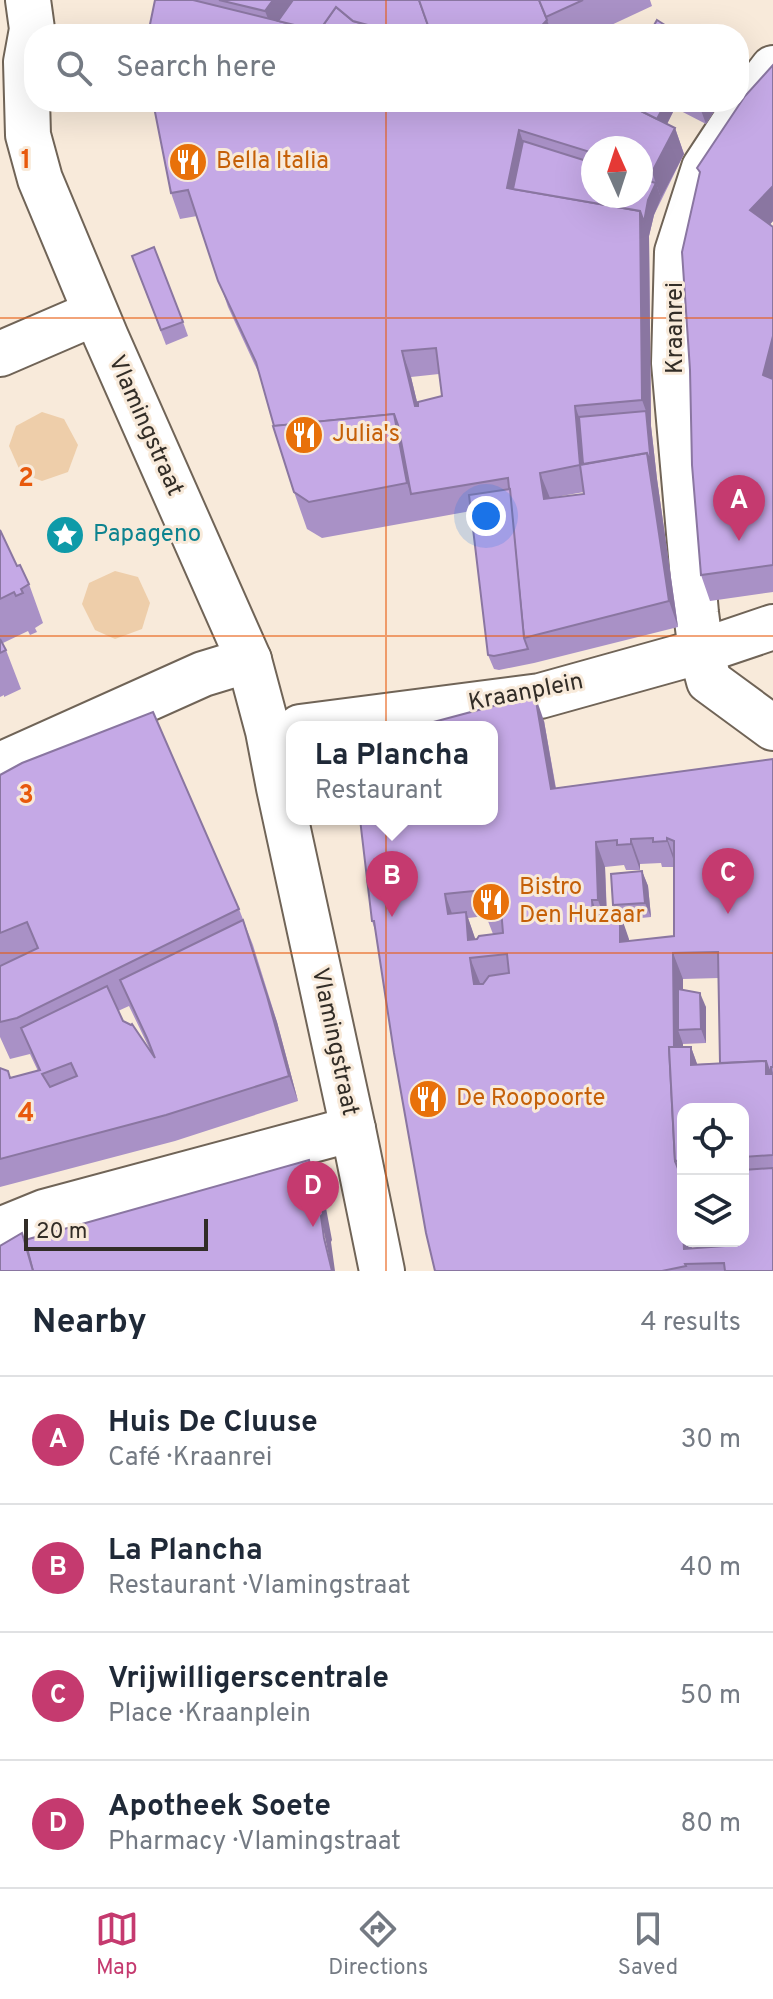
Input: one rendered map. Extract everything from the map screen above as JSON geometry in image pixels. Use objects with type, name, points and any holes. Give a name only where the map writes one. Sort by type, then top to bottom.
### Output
[{"type":"street","name":"Kraanrei","points":[[749,100],[773,68]]},
{"type":"street","name":"Vlamingstraat","points":[[28,112],[28,135],[40,179],[95,313],[249,660],[286,727]]},
{"type":"street","name":"Kraanrei","points":[[698,632],[674,363],[677,252],[704,168],[741,112]]},
{"type":"street","points":[[0,354],[95,313]]},
{"type":"street","name":"Kraanplein","points":[[348,721],[540,696],[698,632],[773,627]]},
{"type":"street","points":[[698,632],[709,681],[773,728]]},
{"type":"street","points":[[0,765],[203,674],[249,660]]},
{"type":"street","name":"Vlamingstraat","points":[[286,736],[279,788],[286,820]]},
{"type":"street","name":"Vlamingstraat","points":[[287,825],[382,1271]]},
{"type":"street","points":[[0,1230],[44,1212],[353,1129]]},
{"type":"shaded area","points":[[42,412],[64,419],[78,445],[68,472],[42,481],[21,473],[9,446],[16,426]]},
{"type":"shaded area","points":[[115,571],[138,577],[150,603],[142,629],[115,639],[95,630],[82,604],[89,583]]},
{"type":"building","points":[[155,0],[193,0],[291,24],[150,24]]},
{"type":"building","points":[[219,0],[273,0],[265,11]]},
{"type":"building","points":[[293,0],[419,0],[427,24],[364,24],[353,21],[336,7],[324,24],[278,21]]},
{"type":"building","points":[[419,0],[539,0],[547,20],[543,24],[427,24]]},
{"type":"building","points":[[539,0],[583,0],[546,17]]},
{"type":"building","points":[[336,7],[353,21],[364,24],[324,24]]},
{"type":"building","points":[[773,65],[773,186],[750,210],[773,227],[773,336],[763,375],[773,379],[773,565],[701,575],[692,465],[690,370],[682,252],[700,172],[697,168],[734,112],[749,112],[749,92]]},
{"type":"building","points":[[155,112],[643,112],[675,128],[653,170],[653,136],[581,136],[581,149],[519,130],[507,188],[581,201],[581,208],[640,211],[642,400],[575,406],[580,465],[647,453],[669,601],[524,638],[508,478],[411,494],[394,414],[274,426],[256,362],[218,281],[188,190],[171,193]],"holes":[[[436,348],[442,396],[418,402],[415,406],[402,351]],[[580,465],[584,494],[544,499],[540,473]]]},
{"type":"building","points":[[643,112],[661,112],[657,119]]},
{"type":"building","points":[[523,141],[581,159],[581,201],[513,189]]},
{"type":"building","points":[[623,208],[647,208],[644,222],[640,211]]},
{"type":"building","points":[[154,247],[183,322],[161,330],[132,256]]},
{"type":"building","points":[[646,411],[651,464],[647,453],[583,464],[579,417]]},
{"type":"building","points":[[394,414],[407,483],[309,502],[294,492],[273,426]]},
{"type":"building","points":[[510,489],[524,638],[528,649],[494,656],[488,655],[469,495]]},
{"type":"building","points":[[0,530],[29,584],[21,589],[23,593],[16,596],[14,592],[0,599]]},
{"type":"building","points":[[0,639],[6,650],[0,653]]},
{"type":"building","points":[[535,695],[551,789],[773,759],[773,1067],[770,1074],[766,1061],[720,1063],[718,952],[673,953],[674,1047],[669,1047],[677,1166],[677,1247],[749,1247],[749,1170],[773,1168],[773,1271],[725,1271],[724,1263],[685,1264],[662,1271],[435,1271],[394,1053],[361,825],[498,825],[498,721],[437,721]],"holes":[[[667,838],[674,841],[674,936],[620,942],[620,913],[593,915],[592,900],[598,900],[596,842],[617,840],[617,845],[631,844],[631,839],[667,841]],[[483,890],[484,910],[501,909],[503,933],[468,940],[466,912],[448,914],[445,894]],[[507,954],[509,973],[489,976],[483,984],[474,984],[470,958]]]},
{"type":"building","points":[[153,712],[239,909],[17,1018],[0,1022],[0,966],[38,948],[27,922],[0,933],[0,775],[22,763]]},
{"type":"building","points":[[642,871],[645,903],[613,905],[611,874]]},
{"type":"building","points":[[243,920],[289,1076],[166,1115],[0,1159],[0,1068],[8,1071],[10,1078],[40,1070],[21,1028],[107,986],[123,1021],[132,1024],[155,1058],[120,980]],"holes":[[[71,1063],[77,1076],[50,1087],[42,1074]]]},
{"type":"building","points":[[678,989],[700,993],[701,1029],[678,1030]]},
{"type":"building","points":[[669,1047],[691,1047],[691,1065],[766,1061],[766,1074],[773,1074],[773,1155],[749,1157],[749,1103],[677,1103],[675,1161]]},
{"type":"building","points":[[309,1160],[323,1214],[324,1238],[332,1271],[33,1271],[25,1240]]},
{"type":"building","points":[[22,1233],[33,1271],[0,1271],[0,1246]]},
{"type":"place","name":"Bella Italia","points":[[188,162]]},
{"type":"place","name":"Julia's","points":[[304,435]]},
{"type":"place","name":"Papageno","points":[[65,535]]},
{"type":"place","name":"Huis De Cluuse","points":[[739,541]]},
{"type":"place","name":"Bistro Den Huzaar","points":[[491,902]]},
{"type":"place","name":"Vrijwilligerscentrale","points":[[728,914]]},
{"type":"place","name":"La Plancha","points":[[392,917]]},
{"type":"place","name":"De Roopoorte","points":[[428,1099]]},
{"type":"place","name":"Apotheek Soete","points":[[313,1227]]}]
